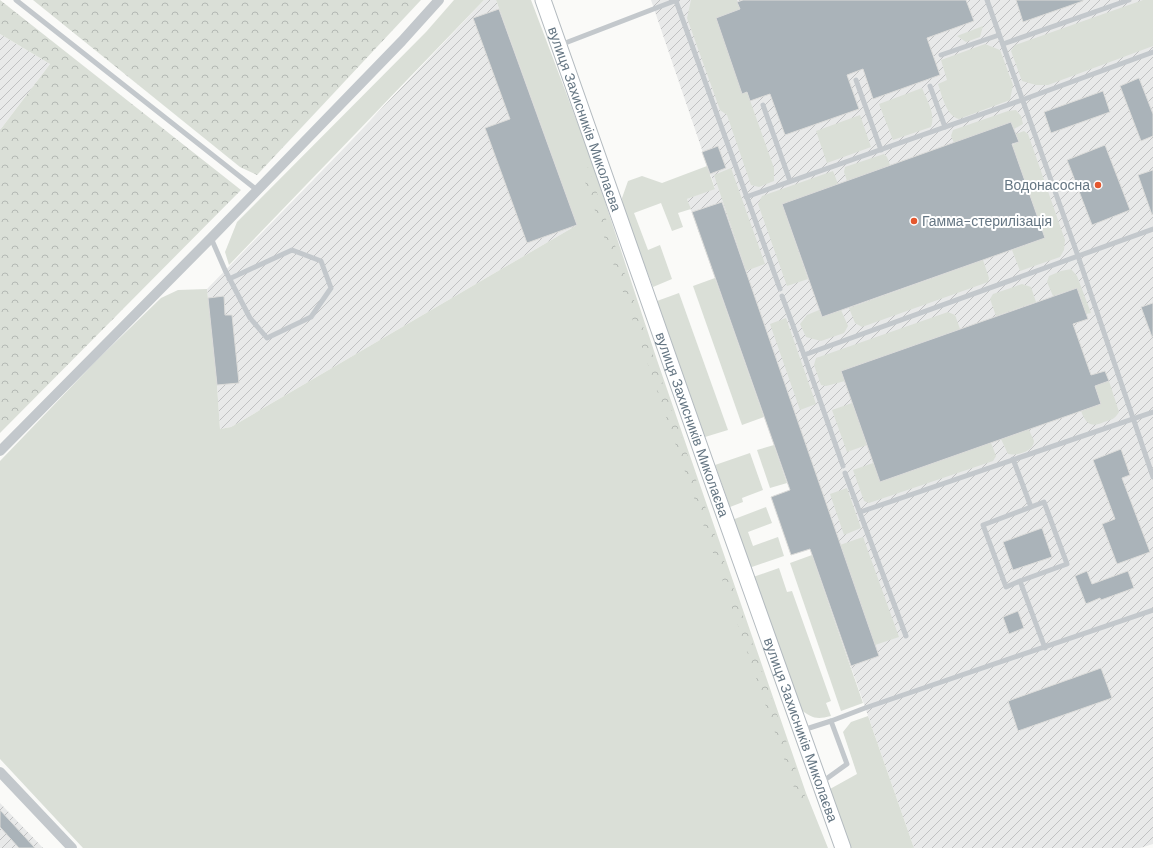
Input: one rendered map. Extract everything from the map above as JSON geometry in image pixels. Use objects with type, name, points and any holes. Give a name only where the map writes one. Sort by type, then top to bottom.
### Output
[{"type":"street","points":[[0,452],[211,238],[402,41],[439,0]]},
{"type":"street","name":"вулиця Захисників Миколаєва","points":[[543,0],[843,848]]},
{"type":"street","points":[[0,772],[72,848]]},
{"type":"lane","points":[[16,0],[257,190]]},
{"type":"lane","points":[[560,45],[677,0],[780,289]]},
{"type":"lane","points":[[987,0],[1078,256],[1153,477]]},
{"type":"lane","points":[[1003,44],[1129,0]]},
{"type":"lane","points":[[941,55],[999,35]]},
{"type":"lane","points":[[746,197],[1022,100],[1153,52]]},
{"type":"lane","points":[[856,80],[881,150]]},
{"type":"lane","points":[[930,86],[945,127]]},
{"type":"lane","points":[[763,105],[790,181]]},
{"type":"lane","points":[[804,355],[1153,229]]},
{"type":"lane","points":[[211,238],[229,279],[250,318],[267,338],[311,317],[331,288],[322,261],[292,250],[229,279]]},
{"type":"lane","points":[[782,296],[843,466]]},
{"type":"lane","points":[[860,512],[1153,412]]},
{"type":"lane","points":[[1014,460],[1031,507]]},
{"type":"lane","points":[[845,473],[906,636]]},
{"type":"lane","points":[[1044,502],[1067,564],[1020,581],[1006,587],[983,524],[1044,502]]},
{"type":"lane","points":[[1020,581],[1045,648]]},
{"type":"lane","points":[[802,730],[1153,610]]},
{"type":"lane","points":[[821,783],[846,764],[831,721]]},
{"type":"shaded area","points":[[484,0],[496,0],[577,225],[231,427],[220,429],[207,289],[348,144]]},
{"type":"shaded area","points":[[651,0],[1153,0],[1153,844],[1140,848],[914,848],[810,549],[791,555],[771,497],[790,490],[687,199],[715,188]]},
{"type":"shaded area","points":[[0,34],[50,64],[0,130]]},
{"type":"shaded area","points":[[0,803],[43,848],[0,848]]},
{"type":"green space","points":[[0,0],[241,190],[0,433],[0,130],[50,64],[0,34]]},
{"type":"green space","points":[[33,0],[421,0],[257,175],[240,167]]},
{"type":"green space","points":[[454,0],[484,0],[229,265],[225,252],[237,222],[426,32]]},
{"type":"green space","points":[[496,0],[531,0],[590,156],[657,360],[806,793],[828,848],[83,848],[0,759],[0,461],[98,359],[161,298],[178,290],[207,289],[220,429],[231,427],[577,225]]},
{"type":"green space","points":[[691,0],[737,0],[740,9],[716,18],[742,93],[747,92],[774,168],[774,181],[759,187],[751,185],[727,115],[720,110],[687,18]]},
{"type":"green space","points":[[1143,0],[1153,0],[1153,46],[1048,85],[1036,85],[1022,81],[1011,51],[1015,45]]},
{"type":"green space","points":[[983,26],[980,37],[966,42],[957,36]]},
{"type":"green space","points":[[985,44],[1000,50],[1013,85],[1010,100],[959,119],[948,110],[938,84],[947,80],[941,60]]},
{"type":"green space","points":[[922,88],[932,113],[931,127],[893,140],[879,104]]},
{"type":"green space","points":[[1016,110],[1021,116],[1023,124],[1014,129],[1011,122],[954,143],[951,136],[953,130],[1008,111]]},
{"type":"green space","points":[[860,115],[871,147],[827,163],[816,131]]},
{"type":"green space","points":[[1024,131],[1028,134],[1065,240],[1064,250],[1060,257],[1020,271],[1012,250],[1045,238],[1012,145],[1019,142],[1016,134]]},
{"type":"green space","points":[[884,154],[890,165],[847,181],[844,172],[845,167]]},
{"type":"green space","points":[[707,166],[715,189],[687,199],[691,209],[678,213],[683,227],[672,231],[661,203],[634,213],[648,250],[660,245],[672,279],[653,287],[623,210],[622,198],[628,181],[642,176],[662,183]]},
{"type":"green space","points":[[588,167],[811,813],[801,808],[583,176]]},
{"type":"green space","points":[[731,168],[765,264],[746,271],[714,175]]},
{"type":"green space","points":[[833,171],[838,184],[782,204],[808,279],[787,286],[758,204],[762,196]]},
{"type":"green space","points":[[983,260],[989,278],[988,282],[862,327],[855,323],[849,308]]},
{"type":"green space","points":[[1071,269],[1077,276],[1091,313],[1086,314],[1077,288],[1053,296],[1047,282],[1049,276]]},
{"type":"green space","points":[[715,278],[764,417],[742,425],[693,286]]},
{"type":"green space","points":[[1022,284],[1031,287],[1036,302],[996,316],[990,299],[993,294]]},
{"type":"green space","points":[[679,293],[728,430],[705,437],[657,301]]},
{"type":"green space","points":[[819,310],[822,317],[841,310],[848,326],[844,333],[821,341],[806,337],[800,324],[807,315]]},
{"type":"green space","points":[[948,312],[955,315],[960,329],[841,371],[845,381],[826,386],[821,385],[814,365],[816,358]]},
{"type":"green space","points":[[786,318],[816,404],[800,410],[770,324]]},
{"type":"green space","points":[[1109,381],[1119,412],[1111,420],[1092,425],[1087,422],[1081,411],[1101,404],[1095,386]]},
{"type":"green space","points":[[852,403],[867,445],[847,452],[832,410]]},
{"type":"green space","points":[[1029,429],[1034,441],[1031,448],[1019,454],[1008,454],[1001,439]]},
{"type":"green space","points":[[991,443],[996,456],[993,461],[869,503],[864,501],[853,470],[873,463]]},
{"type":"green space","points":[[774,445],[787,483],[770,488],[757,450]]},
{"type":"green space","points":[[750,453],[763,490],[742,498],[743,502],[730,507],[715,465]]},
{"type":"green space","points":[[847,488],[861,528],[844,535],[830,494]]},
{"type":"green space","points":[[766,507],[772,523],[748,532],[753,546],[778,537],[784,556],[749,568],[732,520]]},
{"type":"green space","points":[[863,537],[899,637],[875,645],[840,545]]},
{"type":"green space","points":[[812,555],[863,703],[841,711],[790,563]]},
{"type":"green space","points":[[779,568],[787,592],[792,591],[831,701],[826,703],[831,716],[818,718],[800,709],[753,577]]},
{"type":"green space","points":[[868,716],[914,848],[851,848],[830,789],[857,774],[843,732],[851,722]]},
{"type":"building","points":[[743,0],[966,0],[974,21],[927,38],[940,75],[873,99],[863,69],[847,75],[859,109],[785,135],[770,94],[750,101],[747,92],[742,94],[716,18],[740,9],[737,2]]},
{"type":"building","points":[[1016,0],[1083,0],[1083,1],[1023,22]]},
{"type":"building","points":[[499,9],[577,225],[527,243],[485,128],[510,119],[473,18]]},
{"type":"building","points":[[1139,78],[1153,114],[1153,136],[1141,141],[1120,86]]},
{"type":"building","points":[[1103,91],[1110,112],[1051,133],[1044,112]]},
{"type":"building","name":"Гамма-стерилізація","points":[[1011,122],[1019,142],[1012,144],[1045,238],[822,317],[782,204]]},
{"type":"building","name":"Водонасосна","points":[[1105,145],[1130,210],[1092,225],[1067,160]]},
{"type":"building","points":[[718,146],[726,168],[710,174],[702,152]]},
{"type":"building","points":[[1153,170],[1153,214],[1152,215],[1138,175]]},
{"type":"building","points":[[722,202],[879,656],[851,666],[810,549],[791,555],[771,497],[790,490],[692,212]]},
{"type":"building","points":[[1077,288],[1088,319],[1073,324],[1091,375],[1105,371],[1109,381],[1095,386],[1101,404],[880,482],[841,371]]},
{"type":"building","points":[[224,296],[225,315],[232,315],[239,383],[217,385],[208,298]]},
{"type":"building","points":[[1153,303],[1153,336],[1152,337],[1141,307]]},
{"type":"building","points":[[1121,449],[1130,475],[1122,478],[1150,552],[1117,564],[1102,524],[1115,519],[1093,460]]},
{"type":"building","points":[[1042,528],[1052,557],[1013,570],[1003,542]]},
{"type":"building","points":[[1087,571],[1092,584],[1128,571],[1134,588],[1101,600],[1100,598],[1086,604],[1075,576]]},
{"type":"building","points":[[1018,611],[1024,628],[1009,634],[1003,617]]},
{"type":"building","points":[[1101,668],[1112,698],[1018,731],[1008,701]]},
{"type":"building","points":[[0,810],[35,848],[19,848],[0,827]]},
{"type":"place","name":"Водонасосна","points":[[1098,185]]},
{"type":"place","name":"Гамма-стерилізація","points":[[914,221]]}]
